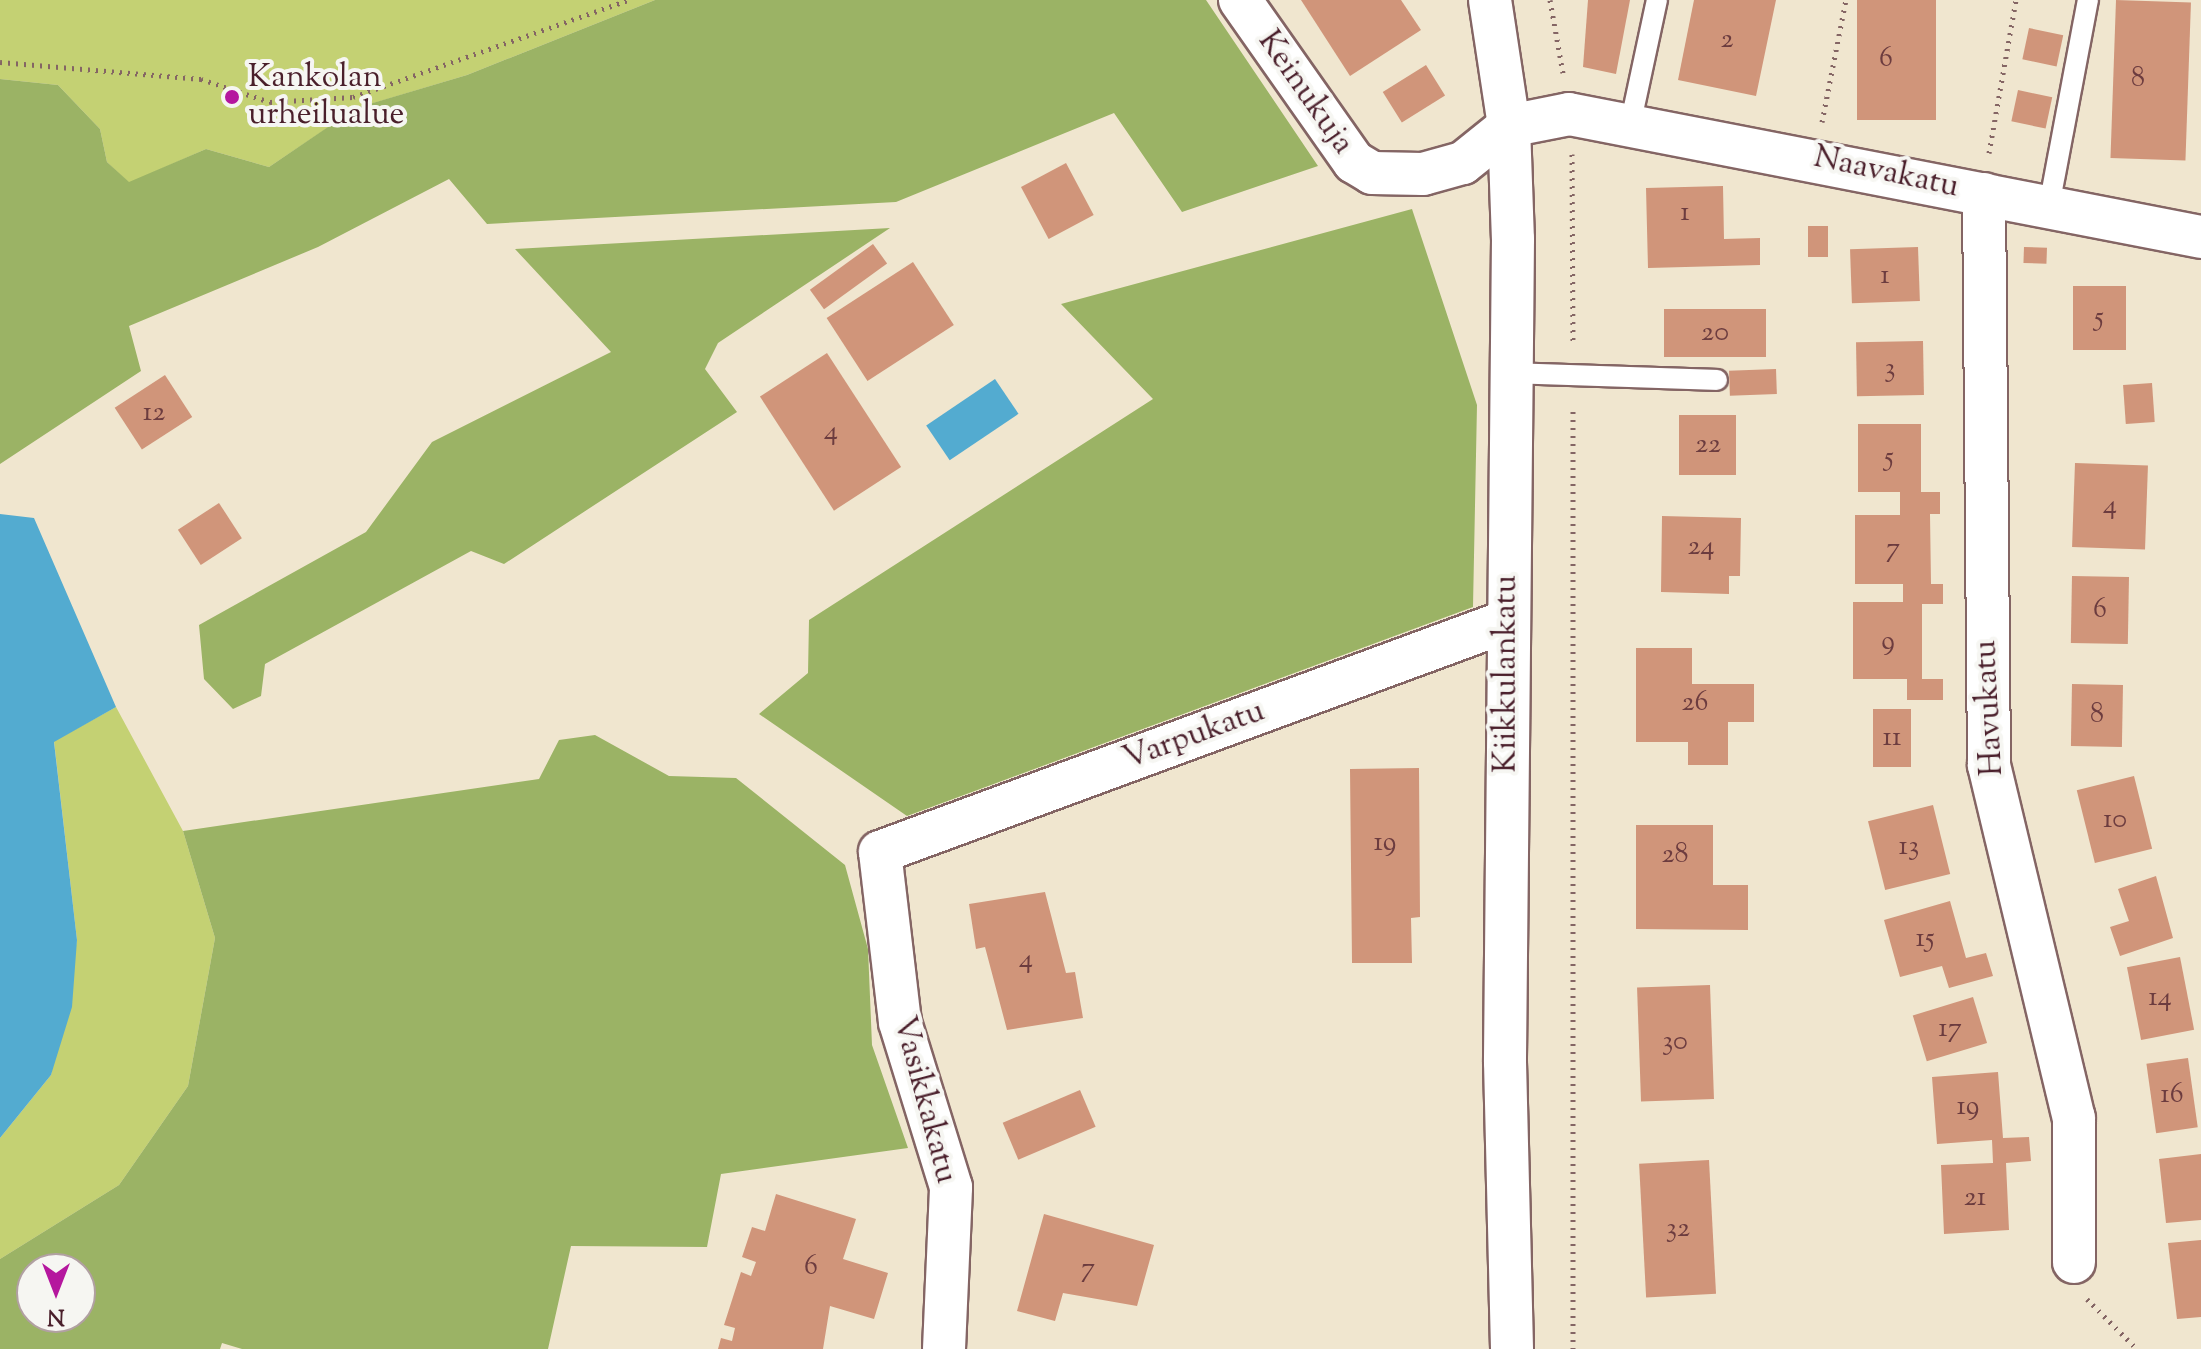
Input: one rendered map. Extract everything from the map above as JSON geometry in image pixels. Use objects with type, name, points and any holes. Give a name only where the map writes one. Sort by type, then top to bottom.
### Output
[{"type":"street","name":"Keinukuja","points":[[1240,0],[1354,162],[1372,173],[1423,174],[1463,163],[1509,126]]},
{"type":"street","name":"Kiikkulankatu","points":[[1490,0],[1509,126],[1511,373],[1507,621],[1512,1349]]},
{"type":"street","name":"Naavakatu","points":[[1509,126],[1569,114],[1631,121],[2201,237]]},
{"type":"street","name":"Havukatu","points":[[1984,194],[1989,765],[2074,1118],[2074,1262]]},
{"type":"street","name":"Varpukatu","points":[[880,852],[1507,621]]},
{"type":"street","name":"Vasikkakatu","points":[[880,852],[900,1022],[951,1187],[944,1349]]},
{"type":"lane","points":[[1631,121],[1657,0]]},
{"type":"lane","points":[[2049,206],[2088,0]]},
{"type":"lane","points":[[1511,373],[1717,380]]},
{"type":"path","points":[[0,62],[201,79],[270,102],[353,97],[629,0]]},
{"type":"path","points":[[1550,0],[1569,114],[1573,377],[1573,1349]]},
{"type":"path","points":[[1815,159],[1846,0]]},
{"type":"path","points":[[1984,194],[2016,0]]},
{"type":"path","points":[[2074,1262],[2090,1306],[2137,1349]]},
{"type":"green space","name":"Kankolan urheilualue","points":[[0,0],[655,0],[467,75],[357,108],[269,167],[206,149],[129,183],[107,162],[100,129],[58,85],[0,79]]},
{"type":"green space","points":[[655,0],[1206,0],[1318,166],[1182,212],[1114,113],[896,202],[487,224],[449,179],[318,247],[129,326],[141,371],[0,464],[0,79],[58,85],[100,129],[107,162],[129,182],[206,149],[269,167],[356,108],[467,75]]},
{"type":"green space","points":[[1412,209],[1477,405],[1473,607],[907,816],[759,714],[808,673],[809,620],[1153,399],[1061,304]]},
{"type":"green space","points":[[890,228],[718,343],[705,369],[737,412],[504,564],[471,551],[265,664],[261,696],[233,709],[204,679],[199,625],[366,532],[432,442],[611,352],[515,249]]},
{"type":"green space","points":[[116,707],[183,831],[215,938],[188,1086],[119,1185],[0,1259],[0,1138],[51,1075],[77,940],[54,741]]},
{"type":"green space","points":[[595,735],[669,776],[736,778],[845,865],[868,949],[872,1045],[908,1148],[721,1174],[707,1247],[571,1246],[548,1349],[242,1349],[222,1343],[220,1349],[0,1349],[0,1259],[119,1185],[188,1086],[215,938],[183,831],[539,779],[559,740]]},
{"type":"water","points":[[995,379],[1018,414],[950,460],[926,425]]},
{"type":"water","points":[[0,514],[34,518],[116,707],[54,742],[77,940],[72,1007],[51,1075],[0,1138]]},
{"type":"building","points":[[1301,0],[1401,0],[1421,30],[1350,76]]},
{"type":"building","points":[[1588,0],[1630,0],[1616,74],[1583,67]]},
{"type":"building","points":[[1694,0],[1776,0],[1756,96],[1678,80]]},
{"type":"building","points":[[1857,0],[1936,0],[1936,120],[1857,120]]},
{"type":"building","points":[[2116,0],[2191,3],[2185,161],[2110,158]]},
{"type":"building","points":[[2029,28],[2063,35],[2057,67],[2022,59]]},
{"type":"building","points":[[1426,65],[1445,96],[1402,123],[1383,92]]},
{"type":"building","points":[[2018,90],[2052,97],[2046,129],[2011,121]]},
{"type":"building","points":[[1066,163],[1094,215],[1049,239],[1021,187]]},
{"type":"building","points":[[1723,186],[1724,239],[1760,238],[1760,265],[1648,268],[1646,188]]},
{"type":"building","points":[[1808,226],[1828,226],[1828,257],[1808,257]]},
{"type":"building","points":[[873,244],[887,263],[824,309],[810,290]]},
{"type":"building","points":[[1918,247],[1920,301],[1852,303],[1850,249]]},
{"type":"building","points":[[2024,247],[2047,248],[2046,264],[2023,263]]},
{"type":"building","points":[[913,262],[954,325],[867,381],[827,318]]},
{"type":"building","points":[[2073,286],[2126,286],[2126,350],[2073,350]]},
{"type":"building","points":[[1664,309],[1766,309],[1766,357],[1664,357]]},
{"type":"building","points":[[1923,341],[1924,395],[1857,396],[1856,342]]},
{"type":"building","points":[[827,353],[901,467],[834,511],[760,397]]},
{"type":"building","points":[[1776,369],[1777,394],[1730,396],[1729,371]]},
{"type":"building","points":[[165,375],[192,417],[142,450],[115,408]]},
{"type":"building","points":[[2152,383],[2155,422],[2126,424],[2123,385]]},
{"type":"building","points":[[1679,415],[1736,415],[1736,475],[1679,475]]},
{"type":"building","points":[[1858,424],[1921,424],[1921,492],[1940,492],[1940,514],[1930,514],[1931,584],[1943,584],[1943,604],[1922,604],[1922,679],[1943,679],[1943,700],[1907,700],[1907,679],[1853,679],[1853,602],[1903,602],[1903,584],[1855,584],[1855,515],[1900,515],[1900,492],[1858,492]]},
{"type":"building","points":[[2075,463],[2148,466],[2145,549],[2072,547]]},
{"type":"building","points":[[219,503],[242,538],[201,565],[178,530]]},
{"type":"building","points":[[1662,516],[1741,518],[1740,576],[1729,576],[1729,594],[1661,592]]},
{"type":"building","points":[[2072,576],[2129,577],[2128,644],[2071,643]]},
{"type":"building","points":[[1636,648],[1692,648],[1692,684],[1754,684],[1754,722],[1728,722],[1728,765],[1688,765],[1688,742],[1636,742]]},
{"type":"building","points":[[2072,684],[2123,685],[2122,747],[2071,746]]},
{"type":"building","points":[[1873,709],[1911,709],[1911,767],[1873,767]]},
{"type":"building","points":[[1419,768],[1420,917],[1411,918],[1412,963],[1352,963],[1350,769]]},
{"type":"building","points":[[2134,776],[2152,849],[2095,863],[2077,790]]},
{"type":"building","points":[[1933,805],[1950,874],[1885,890],[1868,821]]},
{"type":"building","points":[[1636,825],[1713,825],[1713,885],[1748,885],[1748,930],[1636,929]]},
{"type":"building","points":[[2156,876],[2173,938],[2120,956],[2110,927],[2129,921],[2118,889]]},
{"type":"building","points":[[1045,892],[1066,973],[1075,972],[1083,1018],[1007,1030],[985,947],[976,949],[969,904]]},
{"type":"building","points":[[1950,901],[1966,958],[1986,953],[1993,976],[1949,988],[1942,966],[1900,977],[1884,920]]},
{"type":"building","points":[[2180,957],[2194,1030],[2141,1040],[2127,967]]},
{"type":"building","points":[[1710,985],[1714,1099],[1641,1101],[1637,988]]},
{"type":"building","points":[[1973,997],[1987,1043],[1927,1061],[1913,1015]]},
{"type":"building","points":[[2188,1058],[2198,1127],[2156,1133],[2146,1064]]},
{"type":"building","points":[[1998,1072],[2003,1138],[2029,1137],[2031,1161],[2006,1163],[2009,1230],[1944,1234],[1941,1165],[1993,1163],[1992,1140],[1937,1144],[1932,1077]]},
{"type":"building","points":[[1080,1090],[1096,1127],[1018,1160],[1003,1123]]},
{"type":"building","points":[[2201,1154],[2201,1220],[2166,1223],[2159,1159]]},
{"type":"building","points":[[1709,1160],[1716,1294],[1646,1297],[1639,1164]]},
{"type":"building","points":[[776,1194],[856,1219],[843,1259],[888,1273],[874,1319],[830,1306],[823,1349],[718,1349],[721,1338],[732,1341],[735,1328],[724,1325],[741,1272],[751,1276],[756,1262],[742,1257],[752,1227],[765,1231]]},
{"type":"building","points":[[1044,1214],[1154,1245],[1137,1306],[1063,1293],[1055,1321],[1017,1311]]},
{"type":"building","points":[[2201,1240],[2201,1317],[2177,1319],[2168,1243]]},
{"type":"place","name":"Kankolan urheilualue","points":[[232,97]]}]
